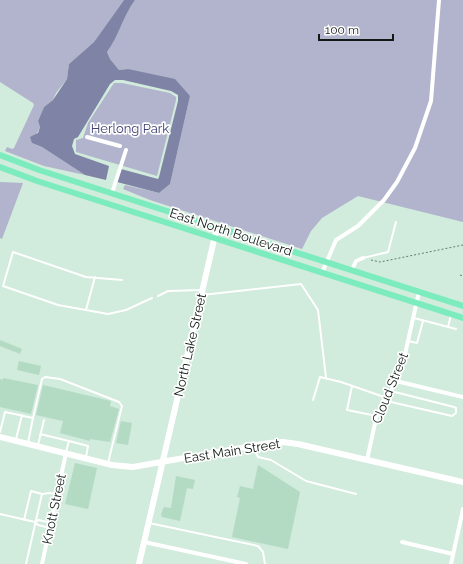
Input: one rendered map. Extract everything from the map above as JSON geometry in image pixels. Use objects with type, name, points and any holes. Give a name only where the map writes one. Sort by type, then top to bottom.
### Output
[{"type":"main road","name":"East North Boulevard","points":[[0,155],[39,170],[463,306]]},
{"type":"main road","name":"East North Boulevard","points":[[0,167],[108,204],[463,318]]},
{"type":"main road","points":[[108,204],[112,193]]},
{"type":"main road","name":"North Lake Street","points":[[139,564],[217,227]]},
{"type":"main road","name":"East Main Street","points":[[0,437],[108,464],[133,467],[252,446],[276,443],[298,444],[463,482]]},
{"type":"street","points":[[322,273],[325,262],[336,240],[361,223],[384,200],[397,182],[415,148],[431,101],[439,0]]},
{"type":"street","points":[[87,137],[120,146]]},
{"type":"street","points":[[112,193],[126,150]]},
{"type":"street","points":[[352,270],[356,261],[363,258]]},
{"type":"street","name":"Cloud Street","points":[[367,460],[376,416],[396,381],[408,341],[419,292]]},
{"type":"street","points":[[396,381],[463,397]]},
{"type":"street","name":"Knott Street","points":[[42,564],[66,453]]},
{"type":"street","points":[[451,564],[463,509]]},
{"type":"street","points":[[458,533],[463,534]]},
{"type":"street","points":[[144,542],[246,564]]},
{"type":"street","points":[[402,542],[453,554]]},
{"type":"lane","points":[[363,258],[388,252],[396,222]]},
{"type":"lane","points":[[122,280],[86,277],[14,252],[2,286],[58,305],[108,314],[126,310],[152,298]]},
{"type":"lane","points":[[86,310],[95,277]]},
{"type":"lane","points":[[158,296],[168,291],[202,292],[300,284],[318,310],[326,378]]},
{"type":"lane","points":[[448,327],[451,314]]},
{"type":"lane","points":[[413,318],[456,329]]},
{"type":"lane","points":[[408,341],[417,343],[423,321]]},
{"type":"lane","points":[[28,444],[42,379],[45,377],[60,379],[119,402],[122,406],[108,464]]},
{"type":"lane","points":[[313,400],[320,377],[387,398],[391,402],[452,416],[457,411],[454,407],[391,391]]},
{"type":"lane","points":[[352,386],[347,410],[376,416]]},
{"type":"lane","points":[[0,432],[5,412],[33,418]]},
{"type":"lane","points":[[16,441],[22,415]]},
{"type":"lane","points":[[37,446],[44,420]]},
{"type":"lane","points":[[40,434],[88,446],[85,458]]},
{"type":"lane","points":[[66,453],[69,441]]},
{"type":"lane","points":[[252,446],[258,457],[271,460],[306,482],[356,494]]},
{"type":"lane","points":[[24,520],[31,491],[42,494],[57,494]]},
{"type":"lane","points":[[26,564],[42,494]]},
{"type":"lane","points":[[0,514],[35,522],[38,525],[50,528]]},
{"type":"lane","points":[[35,522],[39,520],[51,522]]},
{"type":"lane","points":[[148,522],[258,546],[263,552],[265,564]]},
{"type":"path","points":[[363,258],[380,262],[463,245]]},
{"type":"green space","points":[[0,0],[124,0],[94,42],[69,64],[67,79],[56,93],[53,100],[44,107],[38,121],[40,127],[32,143],[42,147],[85,175],[44,166],[5,151],[7,147],[12,149],[14,148],[34,105],[0,82]]},
{"type":"green space","points":[[135,0],[463,0],[463,222],[358,196],[322,218],[311,231],[302,249],[150,200],[123,189],[125,185],[159,193],[170,184],[190,96],[128,69],[119,70],[110,59],[107,52]]},
{"type":"green space","name":"Herlong Park","points":[[114,83],[122,83],[170,93],[176,97],[157,176],[76,152],[76,140],[83,138],[88,123]]},
{"type":"green space","points":[[0,182],[23,183],[2,239],[0,238]]},
{"type":"shaded area","points":[[124,0],[135,0],[107,52],[110,59],[119,70],[128,69],[175,79],[190,96],[170,184],[159,193],[117,182],[121,169],[158,179],[178,101],[178,95],[171,91],[123,80],[115,80],[110,84],[78,137],[74,139],[72,146],[75,154],[109,166],[106,180],[85,175],[42,147],[32,143],[30,137],[38,133],[40,127],[38,121],[44,107],[53,100],[67,79],[69,64],[94,42]]},
{"type":"building","points":[[0,340],[22,349],[20,354],[0,346]]},
{"type":"building","points":[[19,361],[41,366],[39,375],[17,370]]},
{"type":"building","points":[[3,378],[38,385],[31,414],[0,407],[0,379],[3,380]]},
{"type":"building","points":[[43,385],[111,401],[110,406],[119,409],[110,442],[90,439],[90,441],[60,433],[63,421],[36,415]]},
{"type":"building","points":[[121,421],[132,423],[128,445],[116,443]]},
{"type":"building","points":[[75,463],[97,468],[88,509],[65,504]]},
{"type":"building","points":[[258,465],[300,492],[288,549],[232,537],[240,498],[237,497],[240,486],[253,489]]},
{"type":"building","points":[[176,476],[195,480],[193,489],[187,488],[180,521],[162,517],[161,514],[164,507],[171,508]]}]
